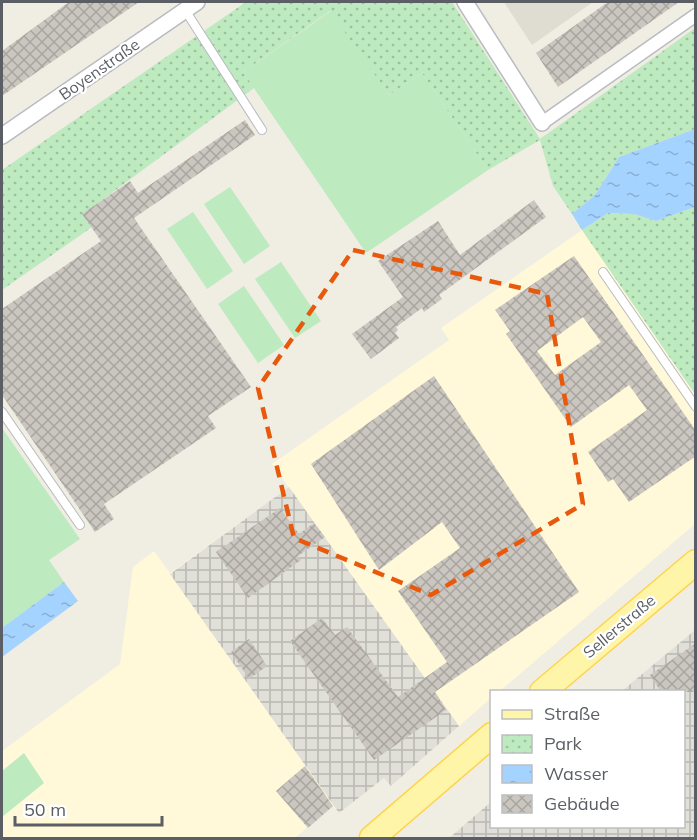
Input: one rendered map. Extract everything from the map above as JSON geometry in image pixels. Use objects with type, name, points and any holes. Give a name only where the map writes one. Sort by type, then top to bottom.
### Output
[{"type":"main road","name":"Sellerstraße","points":[[544,690],[696,562]]},
{"type":"main road","points":[[372,838],[490,737]]},
{"type":"street","points":[[465,2],[543,123],[696,15]]},
{"type":"street","name":"Boyenstraße","points":[[2,136],[191,6]]},
{"type":"lane","points":[[191,6],[262,130]]},
{"type":"lane","points":[[603,272],[696,407]]},
{"type":"lane","points":[[2,412],[80,525]]},
{"type":"highlighted area","points":[[353,250],[547,294],[583,504],[431,595],[294,538],[258,388]]},
{"type":"shaded area","points":[[504,2],[593,2],[532,45]]},
{"type":"shaded area","points":[[582,230],[695,394],[695,524],[501,690],[490,690],[490,699],[391,786],[384,778],[339,813],[333,806],[295,838],[2,838],[2,751],[120,664],[133,567],[154,551],[170,573],[289,488],[272,464],[449,340],[441,328]]},
{"type":"shaded area","points":[[289,487],[459,726],[391,786],[384,778],[339,813],[170,574]]},
{"type":"shaded area","points":[[695,630],[695,838],[449,838],[490,803],[490,828],[685,828],[685,690],[623,690]]},
{"type":"green space","points":[[246,2],[452,2],[540,139],[695,28],[695,129],[619,157],[595,195],[572,214],[553,186],[540,140],[488,170],[422,73],[389,95],[330,11],[243,72],[254,88],[83,214],[92,227],[2,290],[2,170]]},
{"type":"green space","points":[[331,11],[389,95],[422,73],[488,170],[366,253],[243,72]]},
{"type":"green space","points":[[230,187],[270,246],[244,264],[204,204]]},
{"type":"green space","points":[[695,207],[695,394],[582,230],[608,213],[634,214],[656,221]]},
{"type":"green space","points":[[193,212],[233,271],[207,289],[167,229]]},
{"type":"green space","points":[[281,262],[321,321],[295,338],[255,279]]},
{"type":"green space","points":[[244,286],[284,345],[258,363],[218,304]]},
{"type":"green space","points":[[2,428],[80,539],[49,560],[64,582],[2,628]]},
{"type":"green space","points":[[24,753],[44,783],[2,817],[2,771]]},
{"type":"water","points":[[695,129],[695,207],[656,221],[634,214],[608,213],[582,230],[572,214],[595,195],[619,157]]},
{"type":"water","points":[[64,582],[78,601],[2,657],[2,628]]},
{"type":"building","points":[[69,2],[139,2],[2,96],[2,51]]},
{"type":"building","points":[[608,2],[679,2],[558,87],[536,53]]},
{"type":"building","points":[[245,120],[255,135],[134,218],[251,387],[208,416],[216,428],[104,504],[114,519],[95,532],[2,395],[2,309],[101,241],[82,214],[130,181],[138,193]]},
{"type":"building","points":[[534,200],[546,217],[439,295],[442,299],[424,312],[422,308],[396,327],[398,330],[395,333],[399,338],[371,359],[352,334],[403,297],[378,261],[438,221],[460,255]]},
{"type":"building","points":[[574,256],[696,431],[696,456],[629,502],[613,479],[608,482],[588,452],[647,410],[629,385],[571,427],[506,334],[510,331],[495,310]],"holes":[[[583,317],[601,342],[555,375],[537,351]]]},
{"type":"building","points":[[434,376],[579,592],[435,692],[446,710],[374,760],[290,641],[322,618],[335,635],[347,627],[398,697],[447,662],[398,591],[460,548],[442,522],[379,570],[311,464]]},
{"type":"building","points":[[280,508],[299,534],[314,523],[325,537],[298,556],[301,560],[248,598],[216,552]]},
{"type":"building","points":[[249,639],[267,666],[249,679],[231,652]]},
{"type":"building","points":[[696,643],[696,692],[660,690],[650,675]]},
{"type":"building","points":[[305,766],[333,806],[308,828],[276,791]]}]
